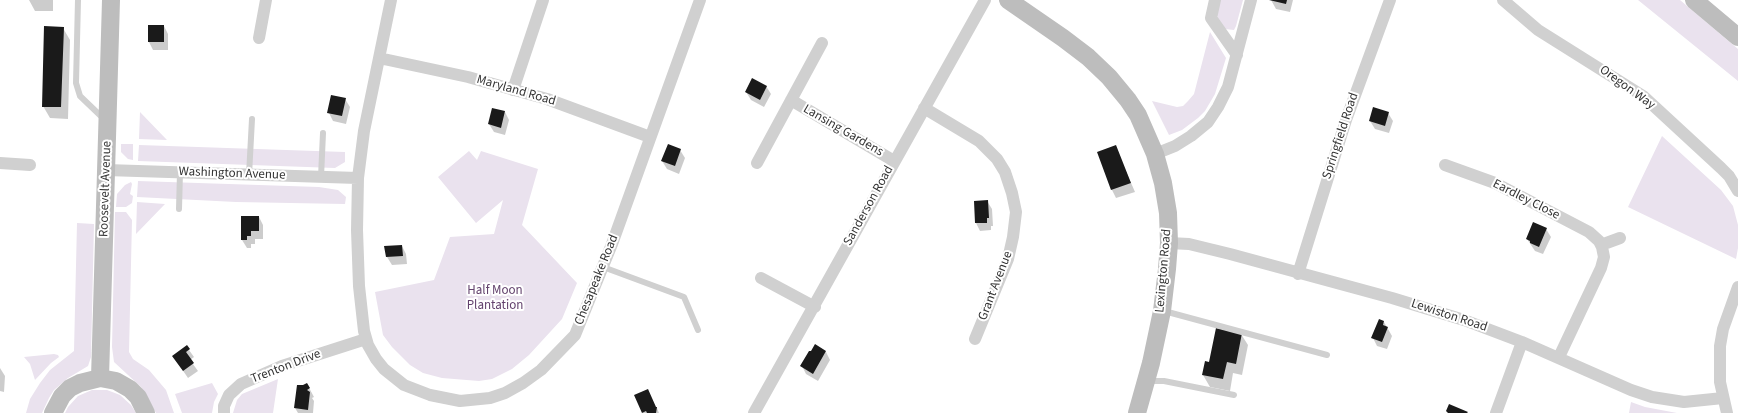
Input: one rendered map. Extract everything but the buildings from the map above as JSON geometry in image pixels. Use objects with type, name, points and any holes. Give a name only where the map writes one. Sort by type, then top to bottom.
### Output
[{"type":"street","name":"Roosevelt Avenue","points":[[100,378],[111,0]]},
{"type":"street","points":[[259,38],[266,0]]},
{"type":"street","name":"Chesapeake Road","points":[[391,0],[364,131],[358,178],[357,230],[359,286],[366,339],[370,350],[379,364],[404,385],[430,395],[460,401],[490,398],[511,390],[541,370],[574,335],[603,266],[700,0]]},
{"type":"street","points":[[513,90],[543,0]]},
{"type":"street","name":"Sanderson Road","points":[[754,413],[815,307],[894,161],[985,0]]},
{"type":"street","name":"Lexington Road","points":[[1008,0],[1088,57],[1109,77],[1120,89],[1138,116],[1155,154],[1163,183],[1168,213],[1169,243],[1162,311],[1138,413]]},
{"type":"street","points":[[1215,0],[1211,18],[1237,55]]},
{"type":"street","points":[[1155,154],[1175,146],[1191,136],[1208,122],[1222,99],[1237,55],[1250,0]]},
{"type":"street","name":"Springfield Road","points":[[1298,274],[1346,120],[1390,0]]},
{"type":"street","name":"Oregon Way","points":[[1503,0],[1538,30],[1643,96],[1729,176],[1738,191]]},
{"type":"street","points":[[1694,0],[1738,37]]},
{"type":"street","name":"Lansing Gardens","points":[[757,163],[822,43]]},
{"type":"street","name":"Maryland Road","points":[[379,58],[468,77],[546,99],[650,137]]},
{"type":"street","name":"Lansing Gardens","points":[[791,100],[894,161]]},
{"type":"street","name":"Grant Avenue","points":[[924,108],[979,141],[997,159],[1005,172],[1012,193],[1016,212],[1008,260],[975,338]]},
{"type":"street","points":[[0,163],[30,164]]},
{"type":"street","name":"Eardley Close","points":[[1445,165],[1495,183],[1589,232],[1601,245]]},
{"type":"street","name":"Washington Avenue","points":[[106,170],[358,178]]},
{"type":"street","points":[[1558,357],[1601,268],[1604,257],[1601,245],[1620,238]]},
{"type":"street","name":"Lewiston Road","points":[[1169,243],[1189,244],[1392,298],[1464,320],[1558,357],[1631,390],[1660,399],[1684,402],[1723,398]]},
{"type":"street","points":[[761,278],[815,307]]},
{"type":"street","points":[[1727,413],[1720,382],[1720,346],[1723,329],[1738,287]]},
{"type":"street","name":"Trenton Drive","points":[[224,413],[224,406],[229,395],[241,384],[282,366],[366,339]]},
{"type":"street","points":[[1496,413],[1522,342]]},
{"type":"street","points":[[53,413],[55,406],[70,388],[80,382],[100,378],[116,381],[130,389],[138,397],[146,413]]},
{"type":"lane","points":[[78,0],[76,83],[80,96],[93,110],[108,122]]},
{"type":"lane","points":[[249,174],[252,119]]},
{"type":"lane","points":[[321,177],[323,134]]},
{"type":"lane","points":[[179,209],[180,172]]},
{"type":"lane","points":[[603,266],[684,297],[698,330]]},
{"type":"lane","points":[[1162,311],[1327,355]]},
{"type":"lane","points":[[1146,381],[1164,381],[1234,395]]},
{"type":"green space","points":[[1219,0],[1243,0],[1234,30],[1225,29],[1218,19],[1216,12]]},
{"type":"green space","points":[[1638,0],[1680,0],[1738,49],[1738,81]]},
{"type":"green space","points":[[1210,32],[1226,58],[1215,94],[1205,111],[1198,118],[1182,130],[1169,135],[1152,101],[1177,107],[1183,106],[1194,94]]},
{"type":"green space","points":[[140,112],[167,140],[139,139]]},
{"type":"green space","points":[[1662,136],[1721,190],[1733,206],[1738,225],[1738,248],[1736,259],[1628,207]]},
{"type":"green space","points":[[121,144],[133,144],[133,160],[128,159],[121,152]]},
{"type":"green space","points":[[139,145],[345,152],[345,162],[335,168],[138,161]]},
{"type":"green space","name":"Half Moon Plantation","points":[[469,151],[477,160],[481,151],[538,169],[522,225],[577,283],[562,319],[529,355],[512,369],[492,379],[479,381],[442,378],[423,373],[410,365],[392,347],[383,335],[375,292],[434,280],[450,237],[494,234],[503,200],[476,223],[438,177]]},
{"type":"green space","points":[[138,181],[319,187],[338,190],[346,197],[345,204],[236,202],[137,197]]},
{"type":"green space","points":[[131,182],[130,194],[133,196],[132,203],[126,207],[116,207],[117,194],[125,185]]},
{"type":"green space","points":[[137,202],[165,204],[136,234]]},
{"type":"green space","points":[[115,212],[126,212],[132,220],[129,352],[133,359],[149,370],[166,390],[174,413],[156,413],[141,387],[114,362],[112,347]]},
{"type":"green space","points":[[77,223],[94,224],[91,357],[88,366],[68,378],[54,390],[42,413],[26,413],[30,399],[50,370],[74,351]]},
{"type":"green space","points":[[54,354],[58,355],[59,357],[51,363],[35,380],[30,364],[24,357]]},
{"type":"green space","points":[[278,379],[273,413],[233,413],[237,400],[242,394]]},
{"type":"green space","points":[[212,383],[218,394],[214,402],[212,413],[182,413],[175,394]]},
{"type":"green space","points":[[92,390],[107,390],[120,395],[131,405],[136,413],[65,413],[68,407],[78,396]]},
{"type":"green space","points":[[1631,402],[1645,407],[1677,413],[1629,413]]}]
